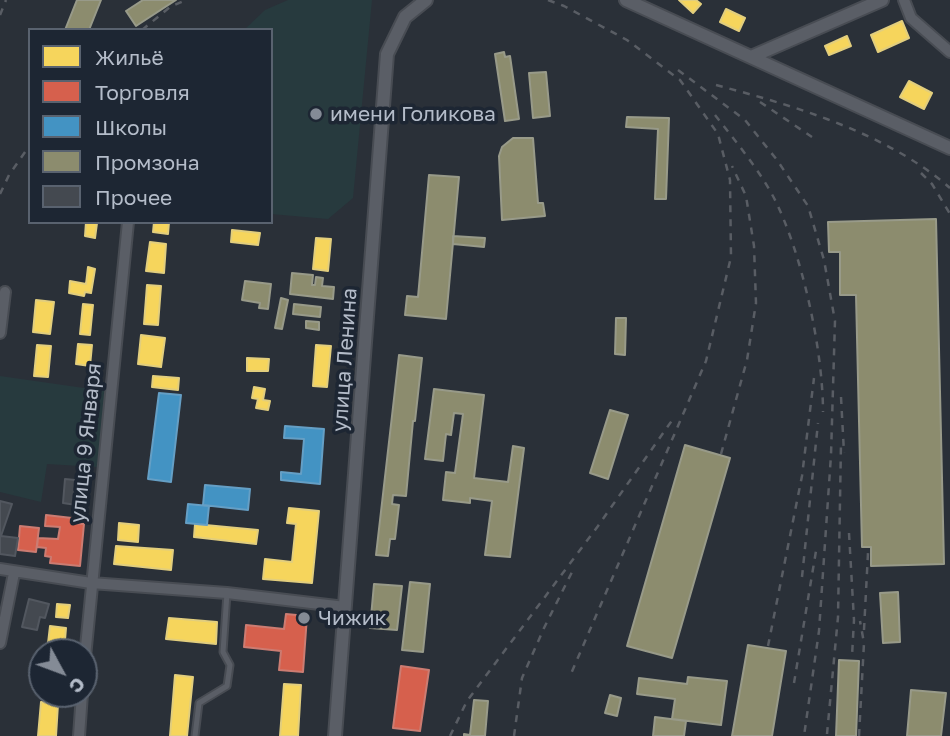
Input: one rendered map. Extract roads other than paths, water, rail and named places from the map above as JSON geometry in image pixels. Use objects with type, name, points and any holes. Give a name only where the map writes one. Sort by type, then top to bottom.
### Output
[{"type":"street","name":"улица Ленина","points":[[335,736],[387,54],[405,17],[426,0]]},
{"type":"street","points":[[626,0],[950,148]]},
{"type":"street","points":[[751,57],[881,0]]},
{"type":"street","points":[[904,0],[911,18],[950,52]]},
{"type":"street","name":"улица 9 Января","points":[[86,638],[128,224]]},
{"type":"street","points":[[0,333],[5,292]]},
{"type":"street","points":[[0,569],[91,583],[228,593],[345,607]]},
{"type":"street","points":[[0,643],[14,573]]},
{"type":"street","points":[[79,736],[81,708]]},
{"type":"lane","points":[[195,736],[199,703],[227,686],[230,665],[223,652],[228,593]]},
{"type":"railway","points":[[0,15],[6,0]]},
{"type":"railway","points":[[144,28],[170,7],[186,0]]},
{"type":"railway","points":[[548,0],[627,40],[680,80],[718,134],[730,180],[731,257],[706,361],[570,676]]},
{"type":"railway","points":[[678,70],[745,120],[777,160],[808,206],[824,260],[835,321],[831,455],[819,631],[804,736]]},
{"type":"railway","points":[[716,85],[808,112],[869,137],[898,152],[950,188]]},
{"type":"railway","points":[[760,102],[812,137]]},
{"type":"railway","points":[[715,115],[768,187],[784,220],[809,302],[819,360],[823,412]]},
{"type":"railway","points":[[0,194],[9,175],[28,148]]},
{"type":"railway","points":[[721,454],[747,360],[756,303],[754,246],[746,196],[732,166]]},
{"type":"railway","points":[[921,173],[932,184],[950,214]]},
{"type":"railway","points":[[768,646],[802,476],[814,378]]},
{"type":"railway","points":[[841,397],[844,453]]},
{"type":"railway","points":[[450,736],[467,701],[598,526],[673,419]]},
{"type":"railway","points":[[802,577],[818,423]]},
{"type":"railway","points":[[827,734],[838,617],[841,443]]},
{"type":"railway","points":[[849,533],[854,620],[852,656]]},
{"type":"railway","points":[[794,683],[816,551]]},
{"type":"railway","points":[[864,630],[868,553]]},
{"type":"railway","points":[[514,736],[522,678],[572,572]]},
{"type":"railway","points":[[859,736],[864,643],[860,621]]},
{"type":"place","name":"имени Голикова","points":[[316,114]]},
{"type":"place","name":"Чижик","points":[[304,618]]}]
